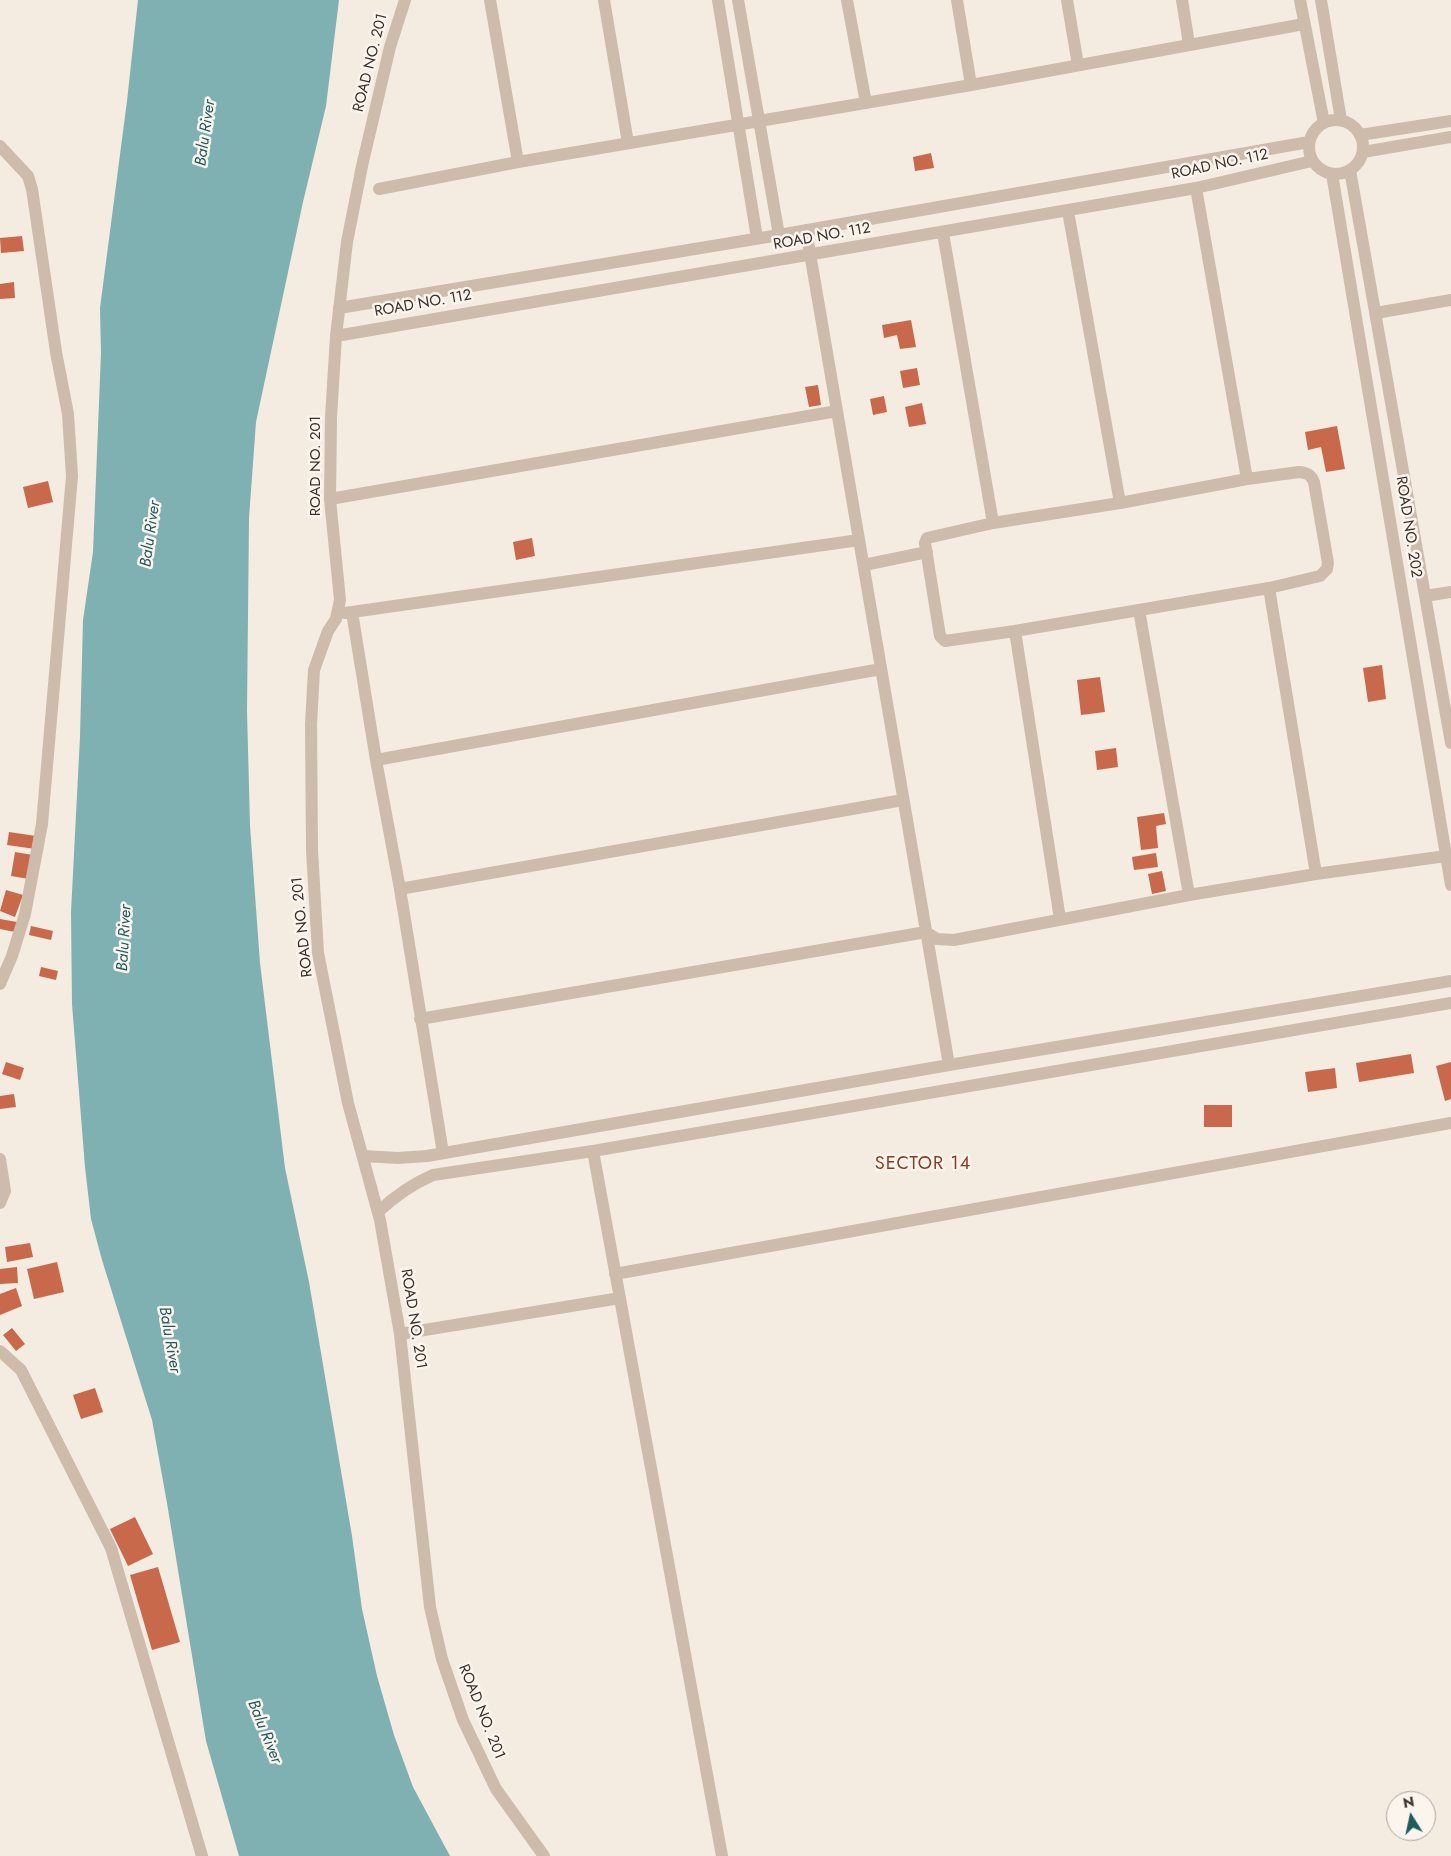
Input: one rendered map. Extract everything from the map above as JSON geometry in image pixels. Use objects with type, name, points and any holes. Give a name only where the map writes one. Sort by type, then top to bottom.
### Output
[{"type":"street","name":"ROAD NO. 201","points":[[404,0],[390,48],[362,166],[347,242],[338,308],[331,417],[330,500],[340,584],[340,600],[338,614],[328,631],[314,670],[312,724],[312,850],[318,953],[348,1103],[378,1212],[400,1334],[430,1607],[442,1659],[463,1720],[496,1789],[544,1856]]},
{"type":"street","points":[[490,0],[518,162]]},
{"type":"street","points":[[604,0],[628,143]]},
{"type":"street","points":[[718,0],[757,238]]},
{"type":"street","points":[[738,0],[779,235]]},
{"type":"street","points":[[846,0],[866,103]]},
{"type":"street","points":[[957,0],[971,86]]},
{"type":"street","points":[[1067,0],[1078,65]]},
{"type":"street","points":[[1182,0],[1189,44]]},
{"type":"street","points":[[1300,0],[1324,123]]},
{"type":"street","points":[[1321,0],[1342,120]]},
{"type":"street","points":[[379,189],[518,162],[971,86],[1304,24]]},
{"type":"street","points":[[1332,120],[1342,120],[1349,123],[1360,135],[1363,143],[1363,152],[1358,163],[1342,174],[1332,174],[1318,167],[1312,161],[1309,152],[1309,142],[1312,134],[1324,123],[1332,120]]},
{"type":"street","points":[[1360,135],[1451,121]]},
{"type":"street","points":[[1363,152],[1451,138]]},
{"type":"street","name":"ROAD NO. 112","points":[[338,308],[779,235],[1309,142]]},
{"type":"street","points":[[0,146],[28,176],[32,189],[56,352],[68,414],[72,476],[42,824],[25,914],[12,956],[0,984]]},
{"type":"street","name":"ROAD NO. 112","points":[[336,336],[1068,211],[1196,188],[1312,161]]},
{"type":"street","name":"ROAD NO. 202","points":[[1350,170],[1451,743]]},
{"type":"street","name":"ROAD NO. 202","points":[[1332,174],[1451,885]]},
{"type":"street","points":[[1196,188],[1247,479]]},
{"type":"street","points":[[1068,211],[1120,503]]},
{"type":"street","points":[[806,230],[949,1065]]},
{"type":"street","points":[[943,233],[993,523]]},
{"type":"street","points":[[1376,313],[1451,300]]},
{"type":"street","points":[[330,500],[837,411]]},
{"type":"street","points":[[1300,472],[1307,473],[1314,482],[1328,563],[1327,569],[1320,576],[1269,588],[1015,631],[945,641],[940,636],[925,543],[927,538],[993,523],[1120,503],[1247,479],[1300,472]]},
{"type":"street","points":[[338,614],[860,540]]},
{"type":"street","points":[[864,565],[927,552]]},
{"type":"street","points":[[1269,588],[1316,874]]},
{"type":"street","points":[[1425,596],[1451,592]]},
{"type":"street","points":[[1139,610],[1189,895]]},
{"type":"street","points":[[352,612],[443,1153]]},
{"type":"street","points":[[1015,631],[1060,919]]},
{"type":"street","points":[[376,760],[882,669]]},
{"type":"street","points":[[400,889],[903,800]]},
{"type":"street","points":[[420,1019],[926,932],[938,939],[954,940],[1189,895],[1316,874],[1446,856]]},
{"type":"street","points":[[362,1156],[398,1158],[427,1156],[949,1065],[1451,981]]},
{"type":"street","points":[[378,1212],[396,1195],[415,1182],[433,1175],[593,1151],[1451,1003]]},
{"type":"street","points":[[615,1274],[1451,1123]]},
{"type":"street","points":[[593,1151],[722,1856]]},
{"type":"street","points":[[0,1159],[5,1191],[0,1203]]},
{"type":"street","points":[[400,1334],[620,1298]]},
{"type":"street","points":[[0,1351],[21,1370],[111,1548],[202,1856]]},
{"type":"water","name":"Balu River","points":[[138,0],[339,0],[326,106],[303,202],[256,422],[249,518],[247,711],[250,826],[260,963],[285,1168],[309,1282],[352,1536],[362,1609],[377,1676],[394,1735],[413,1787],[450,1856],[239,1856],[206,1741],[152,1420],[91,1219],[72,1004],[71,912],[80,737],[83,620],[93,552],[101,353],[100,308]]},
{"type":"building","points":[[931,153],[934,168],[915,171],[913,157]]},
{"type":"building","points":[[22,236],[24,251],[1,253],[0,238]]},
{"type":"building","points":[[14,282],[15,298],[0,299],[0,284]]},
{"type":"building","points":[[911,320],[916,347],[900,349],[897,335],[884,338],[882,325]]},
{"type":"building","points":[[917,368],[920,385],[903,388],[900,371]]},
{"type":"building","points":[[818,385],[821,405],[809,407],[805,387]]},
{"type":"building","points":[[884,396],[887,412],[873,415],[870,399]]},
{"type":"building","points":[[922,403],[926,424],[909,427],[905,407]]},
{"type":"building","points":[[1337,426],[1345,469],[1326,472],[1321,447],[1308,450],[1305,432]]},
{"type":"building","points":[[48,481],[53,502],[28,508],[23,487]]},
{"type":"building","points":[[532,538],[535,556],[516,560],[513,542]]},
{"type":"building","points":[[1382,665],[1386,699],[1368,702],[1363,668]]},
{"type":"building","points":[[1100,677],[1105,712],[1081,715],[1077,680]]},
{"type":"building","points":[[1116,748],[1118,767],[1097,770],[1095,751]]},
{"type":"building","points":[[1164,813],[1166,824],[1156,826],[1158,848],[1141,850],[1137,817]]},
{"type":"building","points":[[9,832],[36,836],[35,849],[7,845]]},
{"type":"building","points":[[15,852],[33,855],[29,879],[11,876]]},
{"type":"building","points":[[1156,853],[1158,867],[1134,870],[1132,857]]},
{"type":"building","points":[[1162,871],[1166,891],[1152,894],[1148,874]]},
{"type":"building","points":[[6,890],[23,895],[15,917],[0,911]]},
{"type":"building","points":[[0,919],[17,922],[15,932],[0,929]]},
{"type":"building","points":[[31,926],[53,931],[51,940],[29,935]]},
{"type":"building","points":[[41,967],[58,971],[56,980],[39,976]]},
{"type":"building","points":[[1411,1054],[1414,1073],[1359,1082],[1356,1063]]},
{"type":"building","points":[[6,1062],[24,1068],[20,1080],[2,1074]]},
{"type":"building","points":[[1451,1062],[1451,1099],[1445,1101],[1436,1066]]},
{"type":"building","points":[[1335,1068],[1337,1088],[1308,1092],[1305,1072]]},
{"type":"building","points":[[14,1094],[16,1107],[0,1109],[0,1096]]},
{"type":"building","points":[[1204,1105],[1232,1105],[1232,1127],[1204,1127]]},
{"type":"building","points":[[30,1243],[33,1257],[7,1262],[5,1247]]},
{"type":"building","points":[[57,1262],[64,1292],[34,1299],[27,1269]]},
{"type":"building","points":[[17,1267],[18,1283],[0,1284],[0,1269]]},
{"type":"building","points":[[16,1288],[22,1306],[0,1315],[0,1294]]},
{"type":"building","points":[[12,1328],[25,1344],[16,1351],[3,1335]]},
{"type":"building","points":[[95,1388],[103,1412],[81,1419],[73,1395]]},
{"type":"building","points":[[135,1517],[153,1554],[128,1566],[110,1529]]},
{"type":"building","points":[[158,1567],[180,1642],[152,1650],[130,1575]]},
{"type":"district","name":"SECTOR 14","points":[[923,1165]]}]
